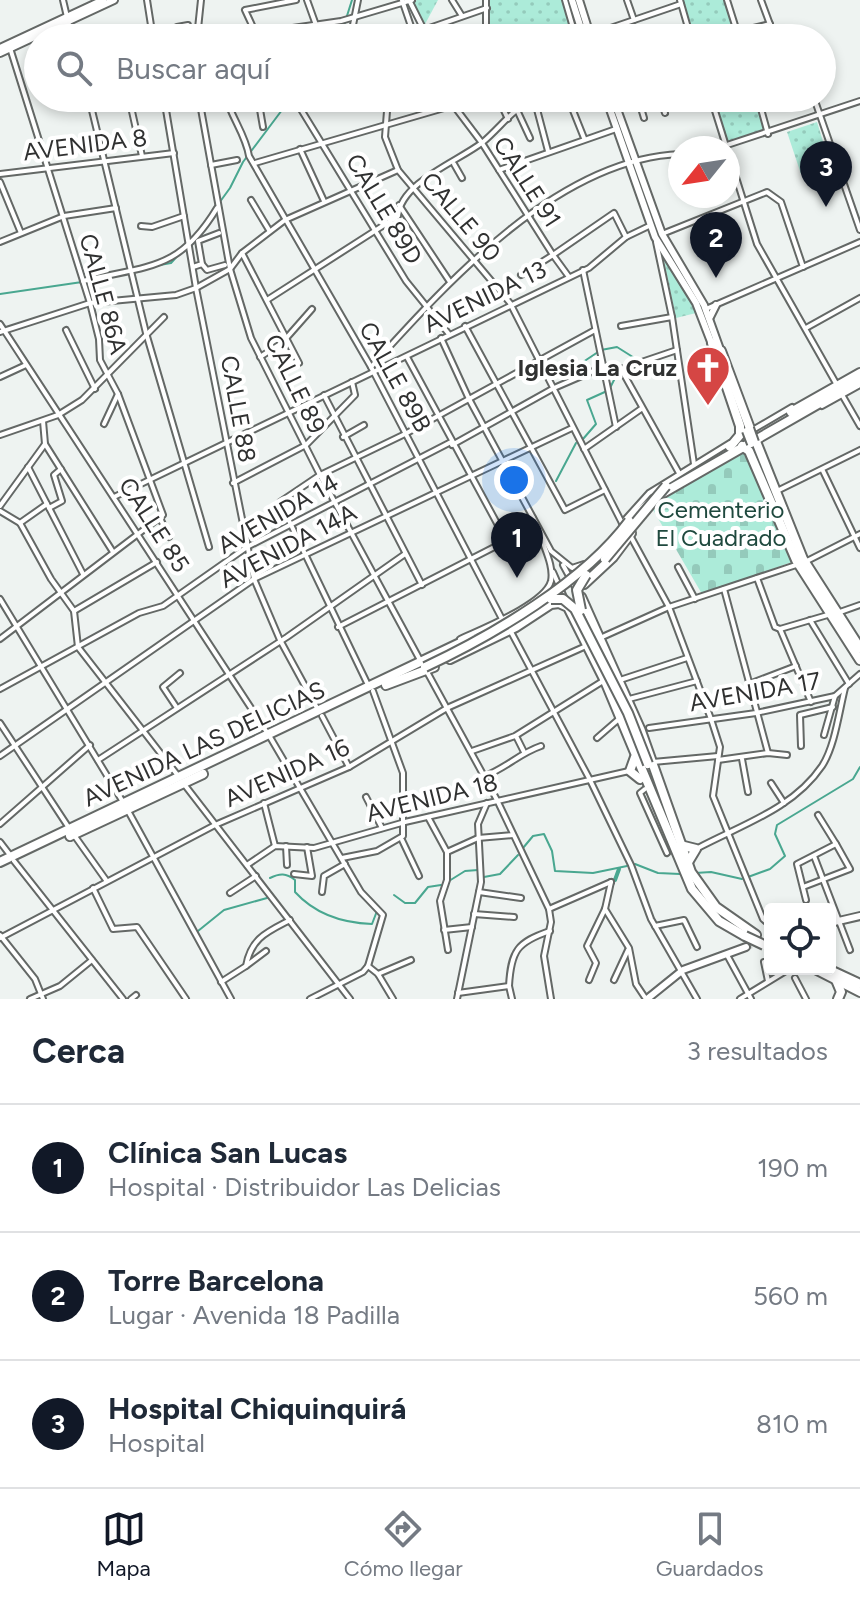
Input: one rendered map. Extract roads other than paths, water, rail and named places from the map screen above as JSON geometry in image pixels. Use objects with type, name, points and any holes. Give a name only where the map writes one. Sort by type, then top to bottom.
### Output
[{"type":"main road","points":[[712,343],[740,426],[740,442],[749,451],[802,563],[860,660]]},
{"type":"main road","points":[[721,351],[802,563]]},
{"type":"main road","points":[[730,447],[755,437],[839,389],[860,371]]},
{"type":"main road","points":[[839,389],[860,383]]},
{"type":"main road","points":[[371,690],[386,685],[470,639],[490,635],[551,599],[586,575],[615,549],[647,504],[665,489],[730,447],[755,437]]},
{"type":"main road","points":[[0,865],[471,643],[596,561],[626,522],[665,489],[740,442]]},
{"type":"main road","points":[[664,826],[605,681],[581,591],[588,578],[613,557],[665,489]]},
{"type":"main road","points":[[586,575],[576,598],[614,680],[664,826]]},
{"type":"main road","points":[[568,607],[569,594],[576,593],[581,599]]},
{"type":"main road","points":[[551,599],[563,599],[575,609],[650,763]]},
{"type":"main road","points":[[424,665],[510,630],[551,604],[568,607],[620,680],[688,872],[716,907],[764,942]]},
{"type":"main road","points":[[834,614],[860,648]]},
{"type":"main road","points":[[635,757],[630,771],[639,776],[709,911],[745,936],[764,943]]},
{"type":"main road","points":[[682,849],[696,849],[688,872]]},
{"type":"main road","points":[[836,974],[860,984]]},
{"type":"main road","points":[[833,975],[841,992],[840,999],[860,992]]},
{"type":"main road","points":[[836,975],[860,992]]},
{"type":"street","points":[[63,0],[68,24]]},
{"type":"street","points":[[59,24],[103,0]]},
{"type":"street","points":[[58,24],[114,0]]},
{"type":"street","points":[[147,0],[151,24]]},
{"type":"street","points":[[198,24],[201,0]]},
{"type":"street","points":[[251,24],[245,11],[296,0]]},
{"type":"street","points":[[307,0],[316,24]]},
{"type":"street","points":[[353,24],[358,0]]},
{"type":"street","points":[[452,0],[462,16]]},
{"type":"street","points":[[486,0],[486,24]]},
{"type":"street","points":[[565,0],[572,24]]},
{"type":"street","points":[[572,0],[582,24]]},
{"type":"street","points":[[579,0],[584,24]]},
{"type":"street","points":[[627,0],[634,20]]},
{"type":"street","points":[[727,0],[735,24]]},
{"type":"street","points":[[761,0],[770,24]]},
{"type":"street","points":[[322,24],[411,1],[421,24]]},
{"type":"street","points":[[403,2],[411,24]]},
{"type":"street","points":[[623,24],[681,2],[687,24]]},
{"type":"street","points":[[440,24],[487,8]]},
{"type":"street","points":[[0,50],[24,39]]},
{"type":"street","points":[[0,50],[24,41]]},
{"type":"street","name":"CALLE 86A","points":[[10,48],[24,91]]},
{"type":"street","points":[[836,109],[860,101]]},
{"type":"street","name":"CALLE 86A","points":[[31,112],[90,303],[99,339],[100,360],[118,394],[169,537]]},
{"type":"street","points":[[93,112],[146,333],[209,547]]},
{"type":"street","points":[[132,112],[142,156]]},
{"type":"street","name":"CALLE 88","points":[[167,112],[196,288],[254,579],[280,640],[349,767]]},
{"type":"street","name":"CALLE 89","points":[[202,112],[230,269],[260,357],[388,602],[472,751],[549,909],[550,931],[544,956],[551,999]]},
{"type":"street","name":"CALLE 89B","points":[[230,112],[248,145],[249,156],[372,370],[502,619]]},
{"type":"street","points":[[260,112],[263,127]]},
{"type":"street","name":"CALLE 89D","points":[[303,112],[406,281],[449,334]]},
{"type":"street","name":"CALLE 90","points":[[388,112],[385,137],[398,170],[510,303],[572,428],[626,522]]},
{"type":"street","points":[[254,164],[429,112]]},
{"type":"street","name":"CALLE 91","points":[[456,112],[482,143],[553,255],[521,275]]},
{"type":"street","points":[[505,112],[509,121]]},
{"type":"street","points":[[267,300],[398,216],[399,205],[414,188],[440,168],[454,164],[509,121],[516,112]]},
{"type":"street","points":[[518,112],[530,138]]},
{"type":"street","points":[[536,112],[548,151]]},
{"type":"street","points":[[574,112],[584,138]]},
{"type":"street","points":[[613,112],[616,129],[632,161],[651,225],[706,309],[774,508]]},
{"type":"street","points":[[615,112],[659,236],[696,303],[732,386]]},
{"type":"street","points":[[642,112],[644,118]]},
{"type":"street","points":[[715,112],[723,136]]},
{"type":"street","points":[[762,112],[768,134]]},
{"type":"street","points":[[818,112],[860,230]]},
{"type":"street","points":[[740,144],[828,112]]},
{"type":"street","points":[[499,170],[616,129]]},
{"type":"street","points":[[300,148],[324,201]]},
{"type":"street","name":"AVENIDA 8","points":[[0,174],[174,153]]},
{"type":"street","points":[[372,370],[450,282],[530,218],[592,175],[632,161],[668,156]]},
{"type":"street","points":[[211,165],[237,160]]},
{"type":"street","points":[[454,164],[462,178]]},
{"type":"street","points":[[2,331],[90,303],[176,295],[196,288],[230,269],[242,253],[285,220],[398,170]]},
{"type":"street","points":[[0,182],[21,233]]},
{"type":"street","points":[[740,190],[757,244],[860,426]]},
{"type":"street","points":[[659,236],[767,192],[777,197],[803,267]]},
{"type":"street","points":[[0,202],[7,199]]},
{"type":"street","points":[[251,200],[269,230]]},
{"type":"street","points":[[399,205],[450,282]]},
{"type":"street","points":[[83,281],[164,262],[189,248],[218,206]]},
{"type":"street","points":[[0,242],[64,216],[116,208]]},
{"type":"street","points":[[569,277],[553,255],[612,213],[626,237]]},
{"type":"street","points":[[141,226],[147,224],[152,227],[184,216]]},
{"type":"street","name":"AVENIDA 13","points":[[114,497],[583,270],[626,237],[651,225]]},
{"type":"street","points":[[219,233],[198,242],[202,264],[205,270],[225,265]]},
{"type":"street","points":[[659,236],[694,464]]},
{"type":"street","points":[[706,309],[860,242]]},
{"type":"street","points":[[242,253],[299,363]]},
{"type":"street","points":[[193,267],[202,264]]},
{"type":"street","points":[[672,264],[706,309]]},
{"type":"street","points":[[583,270],[616,427]]},
{"type":"street","points":[[806,328],[860,298]]},
{"type":"street","points":[[710,320],[716,305]]},
{"type":"street","points":[[260,357],[282,343],[312,309]]},
{"type":"street","points":[[0,435],[58,415],[95,389],[164,317]]},
{"type":"street","points":[[621,326],[672,317]]},
{"type":"street","name":"CALLE 85","points":[[0,324],[271,738],[361,892],[383,915],[368,966]]},
{"type":"street","points":[[465,326],[565,510],[606,490]]},
{"type":"street","points":[[66,330],[95,389]]},
{"type":"street","points":[[419,876],[402,840],[405,822],[403,773],[394,740],[279,505],[281,500],[320,475],[405,434],[595,330]]},
{"type":"street","points":[[441,338],[469,399],[581,599]]},
{"type":"street","points":[[605,366],[621,369],[677,350]]},
{"type":"street","points":[[407,357],[506,540]]},
{"type":"street","points":[[0,377],[26,365]]},
{"type":"street","name":"AVENIDA 14","points":[[0,689],[139,613],[179,597],[247,547],[290,524],[486,426],[554,388],[605,366]]},
{"type":"street","points":[[621,369],[679,473]]},
{"type":"street","points":[[233,483],[306,445],[355,395],[352,382]]},
{"type":"street","points":[[104,424],[118,394]]},
{"type":"street","points":[[324,395],[353,458],[422,585]]},
{"type":"street","points":[[584,449],[641,409]]},
{"type":"street","points":[[43,421],[45,444],[113,552]]},
{"type":"street","points":[[343,437],[364,425]]},
{"type":"street","name":"AVENIDA 14A","points":[[0,756],[254,579],[572,428]]},
{"type":"street","points":[[424,665],[432,653],[502,619],[546,591],[552,579],[551,566],[556,561],[572,568],[584,564],[626,522],[642,500],[694,464],[740,442]]},
{"type":"street","points":[[45,444],[0,508],[20,523],[59,593],[74,611],[78,647],[102,683],[182,781],[350,999]]},
{"type":"street","points":[[766,480],[775,492],[860,450]]},
{"type":"street","points":[[28,467],[83,574]]},
{"type":"street","points":[[20,523],[62,501],[54,475],[61,469]]},
{"type":"street","points":[[822,470],[858,535],[860,548]]},
{"type":"street","points":[[0,639],[160,518]]},
{"type":"street","points":[[338,627],[471,560],[521,532],[533,518]]},
{"type":"street","points":[[538,527],[568,607]]},
{"type":"street","points":[[629,535],[669,607],[711,719],[720,747],[713,796],[726,833],[764,914]]},
{"type":"street","name":"AVENIDA 16","points":[[1,937],[215,825],[349,767],[447,708],[530,669],[595,643],[669,607],[802,563],[858,535]]},
{"type":"street","points":[[98,760],[230,675],[405,554]]},
{"type":"street","points":[[74,611],[157,562]]},
{"type":"street","points":[[678,567],[695,599]]},
{"type":"street","points":[[757,577],[775,627],[780,629],[811,702]]},
{"type":"street","points":[[724,588],[768,753]]},
{"type":"street","points":[[0,599],[126,806],[231,999]]},
{"type":"street","points":[[780,629],[860,605]]},
{"type":"street","points":[[696,849],[767,815],[823,765],[847,686],[810,620]]},
{"type":"street","points":[[510,630],[589,778],[631,865],[655,926],[697,999]]},
{"type":"street","points":[[620,680],[687,658]]},
{"type":"street","points":[[749,684],[796,666]]},
{"type":"street","points":[[177,708],[163,687],[180,673]]},
{"type":"street","name":"AVENIDA 17","points":[[649,728],[756,713],[835,696],[860,674]]},
{"type":"street","points":[[472,751],[515,736],[605,681]]},
{"type":"street","points":[[628,699],[697,681]]},
{"type":"street","points":[[824,735],[835,696]]},
{"type":"street","points":[[801,746],[800,715],[833,707]]},
{"type":"street","points":[[597,738],[620,718]]},
{"type":"street","points":[[0,723],[106,880]]},
{"type":"street","points":[[515,736],[524,752]]},
{"type":"street","points":[[0,824],[90,745]]},
{"type":"street","points":[[485,776],[504,769],[524,752],[541,746]]},
{"type":"street","points":[[650,763],[742,759],[768,753],[787,755]]},
{"type":"street","points":[[742,759],[748,792]]},
{"type":"street","name":"AVENIDA 18","points":[[275,846],[307,847],[332,842],[589,778],[630,771]]},
{"type":"street","points":[[771,783],[784,803]]},
{"type":"street","points":[[645,789],[640,791],[667,853]]},
{"type":"street","points":[[366,797],[382,828]]},
{"type":"street","points":[[247,865],[275,846],[264,803]]},
{"type":"street","points":[[487,803],[478,824],[483,866],[458,996],[509,986]]},
{"type":"street","points":[[803,887],[850,869],[818,815]]},
{"type":"street","points":[[428,817],[447,852],[447,880],[440,893],[448,950]]},
{"type":"street","points":[[447,852],[478,838],[514,835]]},
{"type":"street","points":[[322,892],[324,876],[343,861],[402,840]]},
{"type":"street","points":[[0,842],[123,999]]},
{"type":"street","points":[[806,900],[797,864],[836,844]]},
{"type":"street","points":[[286,846],[287,865]]},
{"type":"street","points":[[294,874],[312,876],[307,847]]},
{"type":"street","points":[[814,856],[850,950]]},
{"type":"street","points":[[230,893],[256,876]]},
{"type":"street","points":[[549,909],[611,882],[605,909],[587,946],[596,963],[589,980]]},
{"type":"street","points":[[93,888],[113,929],[137,927],[186,999]]},
{"type":"street","points":[[479,892],[521,898]]},
{"type":"street","points":[[605,909],[629,948],[636,984],[647,999],[683,970],[746,947]]},
{"type":"street","points":[[474,914],[514,917]]},
{"type":"street","points":[[836,921],[860,916]]},
{"type":"street","points":[[246,966],[252,944],[290,920]]},
{"type":"street","points":[[655,926],[684,920],[697,947]]},
{"type":"street","points":[[444,930],[472,927]]},
{"type":"street","points":[[512,999],[509,986],[511,961],[524,941],[550,931]]},
{"type":"street","points":[[1,937],[29,971],[42,996]]},
{"type":"street","points":[[614,980],[629,948]]},
{"type":"street","points":[[221,982],[266,951]]},
{"type":"street","points":[[726,953],[749,996]]},
{"type":"street","points":[[30,999],[60,986],[92,960]]},
{"type":"street","points":[[378,974],[411,960]]},
{"type":"street","points":[[310,999],[368,966],[378,974],[393,999]]},
{"type":"street","points":[[767,975],[768,981]]},
{"type":"street","points":[[740,999],[777,975]]},
{"type":"street","points":[[795,978],[806,999]]},
{"type":"waterway","points":[[344,24],[352,0]]},
{"type":"waterway","points":[[206,221],[230,188],[243,162],[280,112]]},
{"type":"waterway","points":[[154,266],[171,263],[182,251]]},
{"type":"waterway","points":[[0,294],[82,282]]},
{"type":"waterway","points":[[583,362],[601,350],[617,347],[636,359]]},
{"type":"waterway","points":[[610,388],[617,374]]},
{"type":"waterway","points":[[583,439],[596,424],[587,400],[607,391]]},
{"type":"waterway","points":[[556,481],[576,443]]},
{"type":"waterway","points":[[509,562],[522,550],[532,526]]},
{"type":"waterway","points":[[748,877],[770,869],[785,856],[775,834],[777,825],[853,779],[860,767]]},
{"type":"waterway","points":[[523,848],[533,836],[544,834],[552,851],[555,871],[593,873],[627,866]]},
{"type":"waterway","points":[[484,877],[500,874],[518,855]]},
{"type":"waterway","points":[[635,864],[658,873],[680,874]]},
{"type":"waterway","points":[[615,880],[619,869]]},
{"type":"waterway","points":[[449,881],[465,871],[478,870]]},
{"type":"waterway","points":[[695,873],[711,872],[742,879]]},
{"type":"waterway","points":[[270,878],[283,874],[292,878],[295,880],[295,892],[303,900],[321,912],[340,919],[372,924],[377,911]]},
{"type":"waterway","points":[[394,895],[405,903],[415,903],[428,887],[441,885]]},
{"type":"waterway","points":[[198,931],[224,910],[267,898]]},
{"type":"tunnel","points":[[746,947],[764,942]]},
{"type":"place","name":"Hospital Chiquinquirá","points":[[826,207]]},
{"type":"place","name":"Torre Barcelona","points":[[716,278]]},
{"type":"place","name":"Iglesia La Cruz","points":[[708,407]]},
{"type":"place","name":"Clínica San Lucas","points":[[517,578]]},
{"type":"park label","name":"Cementerio El Cuadrado","points":[[721,524]]}]
